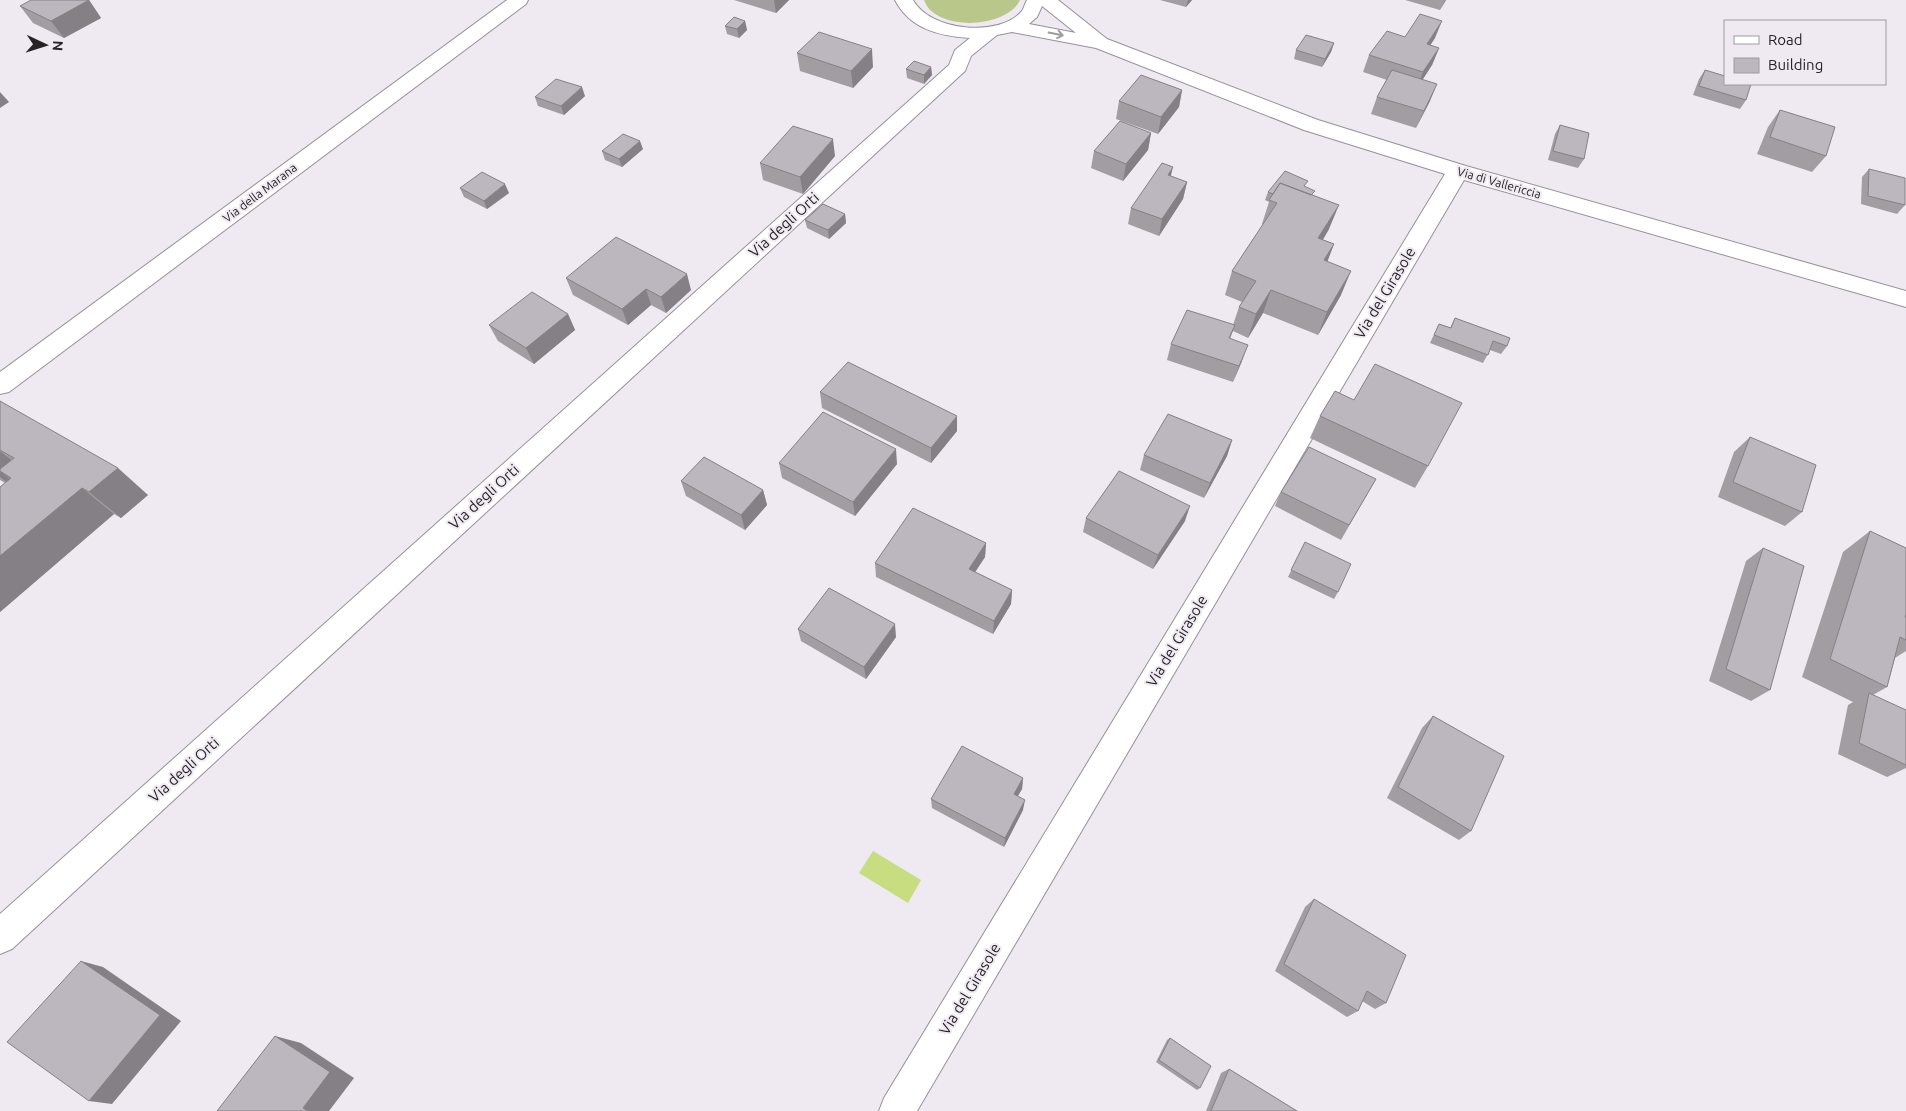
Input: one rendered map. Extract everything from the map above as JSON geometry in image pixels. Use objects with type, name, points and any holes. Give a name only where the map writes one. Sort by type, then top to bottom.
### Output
[{"type":"street","name":"Via della Marana","points":[[0,386],[519,0]]},
{"type":"street","points":[[904,0],[911,12],[925,23],[945,30],[969,33],[991,31],[1011,26],[1026,16],[1035,5],[1036,0]]},
{"type":"street","name":"Via di Vallericcia","points":[[1046,0],[1101,43]]},
{"type":"street","name":"Via di Vallericcia","points":[[1011,26],[1101,43],[1311,125],[1458,171],[1906,299]]},
{"type":"street","points":[[945,30],[962,54]]},
{"type":"street","name":"Via degli Orti","points":[[0,937],[958,67],[962,54],[991,31]]},
{"type":"street","name":"Via del Girasole","points":[[897,1111],[1458,171]]},
{"type":"shaded area","points":[[924,0],[1020,0],[1013,10],[1001,17],[971,23],[956,22],[942,18],[931,10]]},
{"type":"shaded area","points":[[873,851],[921,880],[908,903],[859,873]]},
{"type":"building","points":[[31,0],[89,0],[51,21],[20,6]]},
{"type":"building","points":[[1420,14],[1442,21],[1427,44],[1439,48],[1423,72],[1369,55],[1387,31],[1405,37]]},
{"type":"building","points":[[734,17],[745,21],[737,29],[725,26]]},
{"type":"building","points":[[819,32],[872,49],[851,71],[797,53]]},
{"type":"building","points":[[1306,35],[1334,43],[1325,59],[1296,50]]},
{"type":"building","points":[[914,61],[931,67],[924,75],[906,69]]},
{"type":"building","points":[[1392,70],[1437,84],[1424,111],[1377,97]]},
{"type":"building","points":[[1705,70],[1724,76],[1724,85],[1751,85],[1746,100],[1699,86]]},
{"type":"building","points":[[1141,75],[1182,90],[1161,117],[1119,101]]},
{"type":"building","points":[[556,79],[582,87],[561,106],[535,97]]},
{"type":"building","points":[[1780,110],[1835,127],[1826,156],[1770,137]]},
{"type":"building","points":[[1120,121],[1151,133],[1126,164],[1094,151]]},
{"type":"building","points":[[1560,125],[1589,133],[1584,159],[1553,151]]},
{"type":"building","points":[[793,126],[833,139],[800,177],[760,163]]},
{"type":"building","points":[[623,134],[640,141],[619,159],[602,151]]},
{"type":"building","points":[[1162,163],[1173,167],[1168,175],[1187,182],[1162,219],[1131,208]]},
{"type":"building","points":[[1869,169],[1905,178],[1905,205],[1868,196]]},
{"type":"building","points":[[1285,171],[1308,181],[1304,186],[1315,191],[1311,195],[1280,183],[1273,194],[1268,192]]},
{"type":"building","points":[[482,172],[505,184],[484,201],[460,188]]},
{"type":"building","points":[[1280,183],[1339,205],[1318,238],[1334,244],[1324,260],[1351,271],[1327,312],[1271,290],[1256,314],[1239,307],[1256,281],[1232,271],[1277,203],[1269,200]]},
{"type":"building","points":[[823,204],[845,214],[828,230],[805,220]]},
{"type":"building","points":[[616,237],[687,274],[661,297],[646,289],[622,309],[566,278]]},
{"type":"building","points":[[532,292],[568,314],[526,348],[489,325]]},
{"type":"building","points":[[1187,310],[1235,325],[1229,338],[1248,345],[1239,366],[1171,344]]},
{"type":"building","points":[[1455,318],[1510,338],[1507,346],[1493,341],[1488,355],[1434,335],[1439,324],[1451,328]]},
{"type":"building","points":[[848,362],[957,416],[931,448],[820,392]]},
{"type":"building","points":[[1375,364],[1462,403],[1428,466],[1320,416],[1335,391],[1354,400]]},
{"type":"building","points":[[0,401],[118,468],[89,492],[82,488],[0,556],[0,487],[11,478],[0,471],[0,469],[14,458],[0,450]]},
{"type":"building","points":[[823,412],[896,449],[853,502],[779,463]]},
{"type":"building","points":[[1168,414],[1232,440],[1210,483],[1144,455]]},
{"type":"building","points":[[1750,437],[1816,465],[1802,512],[1733,482]]},
{"type":"building","points":[[1309,447],[1376,479],[1349,525],[1281,492]]},
{"type":"building","points":[[704,457],[763,490],[741,515],[681,481]]},
{"type":"building","points":[[1119,471],[1190,506],[1158,555],[1086,518]]},
{"type":"building","points":[[913,508],[986,543],[969,569],[1012,590],[994,621],[875,563]]},
{"type":"building","points":[[1870,531],[1906,548],[1906,640],[1900,637],[1887,687],[1830,659]]},
{"type":"building","points":[[1305,542],[1351,564],[1338,592],[1291,570]]},
{"type":"building","points":[[1763,548],[1804,566],[1770,690],[1726,669]]},
{"type":"building","points":[[829,588],[895,624],[864,667],[798,629]]},
{"type":"building","points":[[1869,693],[1906,710],[1906,765],[1859,743]]},
{"type":"building","points":[[1433,716],[1504,756],[1471,831],[1398,787]]},
{"type":"building","points":[[962,746],[1023,778],[1014,794],[1025,800],[1005,838],[931,799]]},
{"type":"building","points":[[1314,899],[1406,955],[1386,1003],[1367,991],[1358,1011],[1284,964]]},
{"type":"building","points":[[81,961],[160,1015],[89,1101],[7,1042]]},
{"type":"building","points":[[275,1036],[330,1072],[303,1108],[308,1111],[217,1111]]},
{"type":"building","points":[[1170,1038],[1211,1066],[1200,1088],[1159,1060]]},
{"type":"building","points":[[1229,1069],[1297,1111],[1211,1111]]}]
